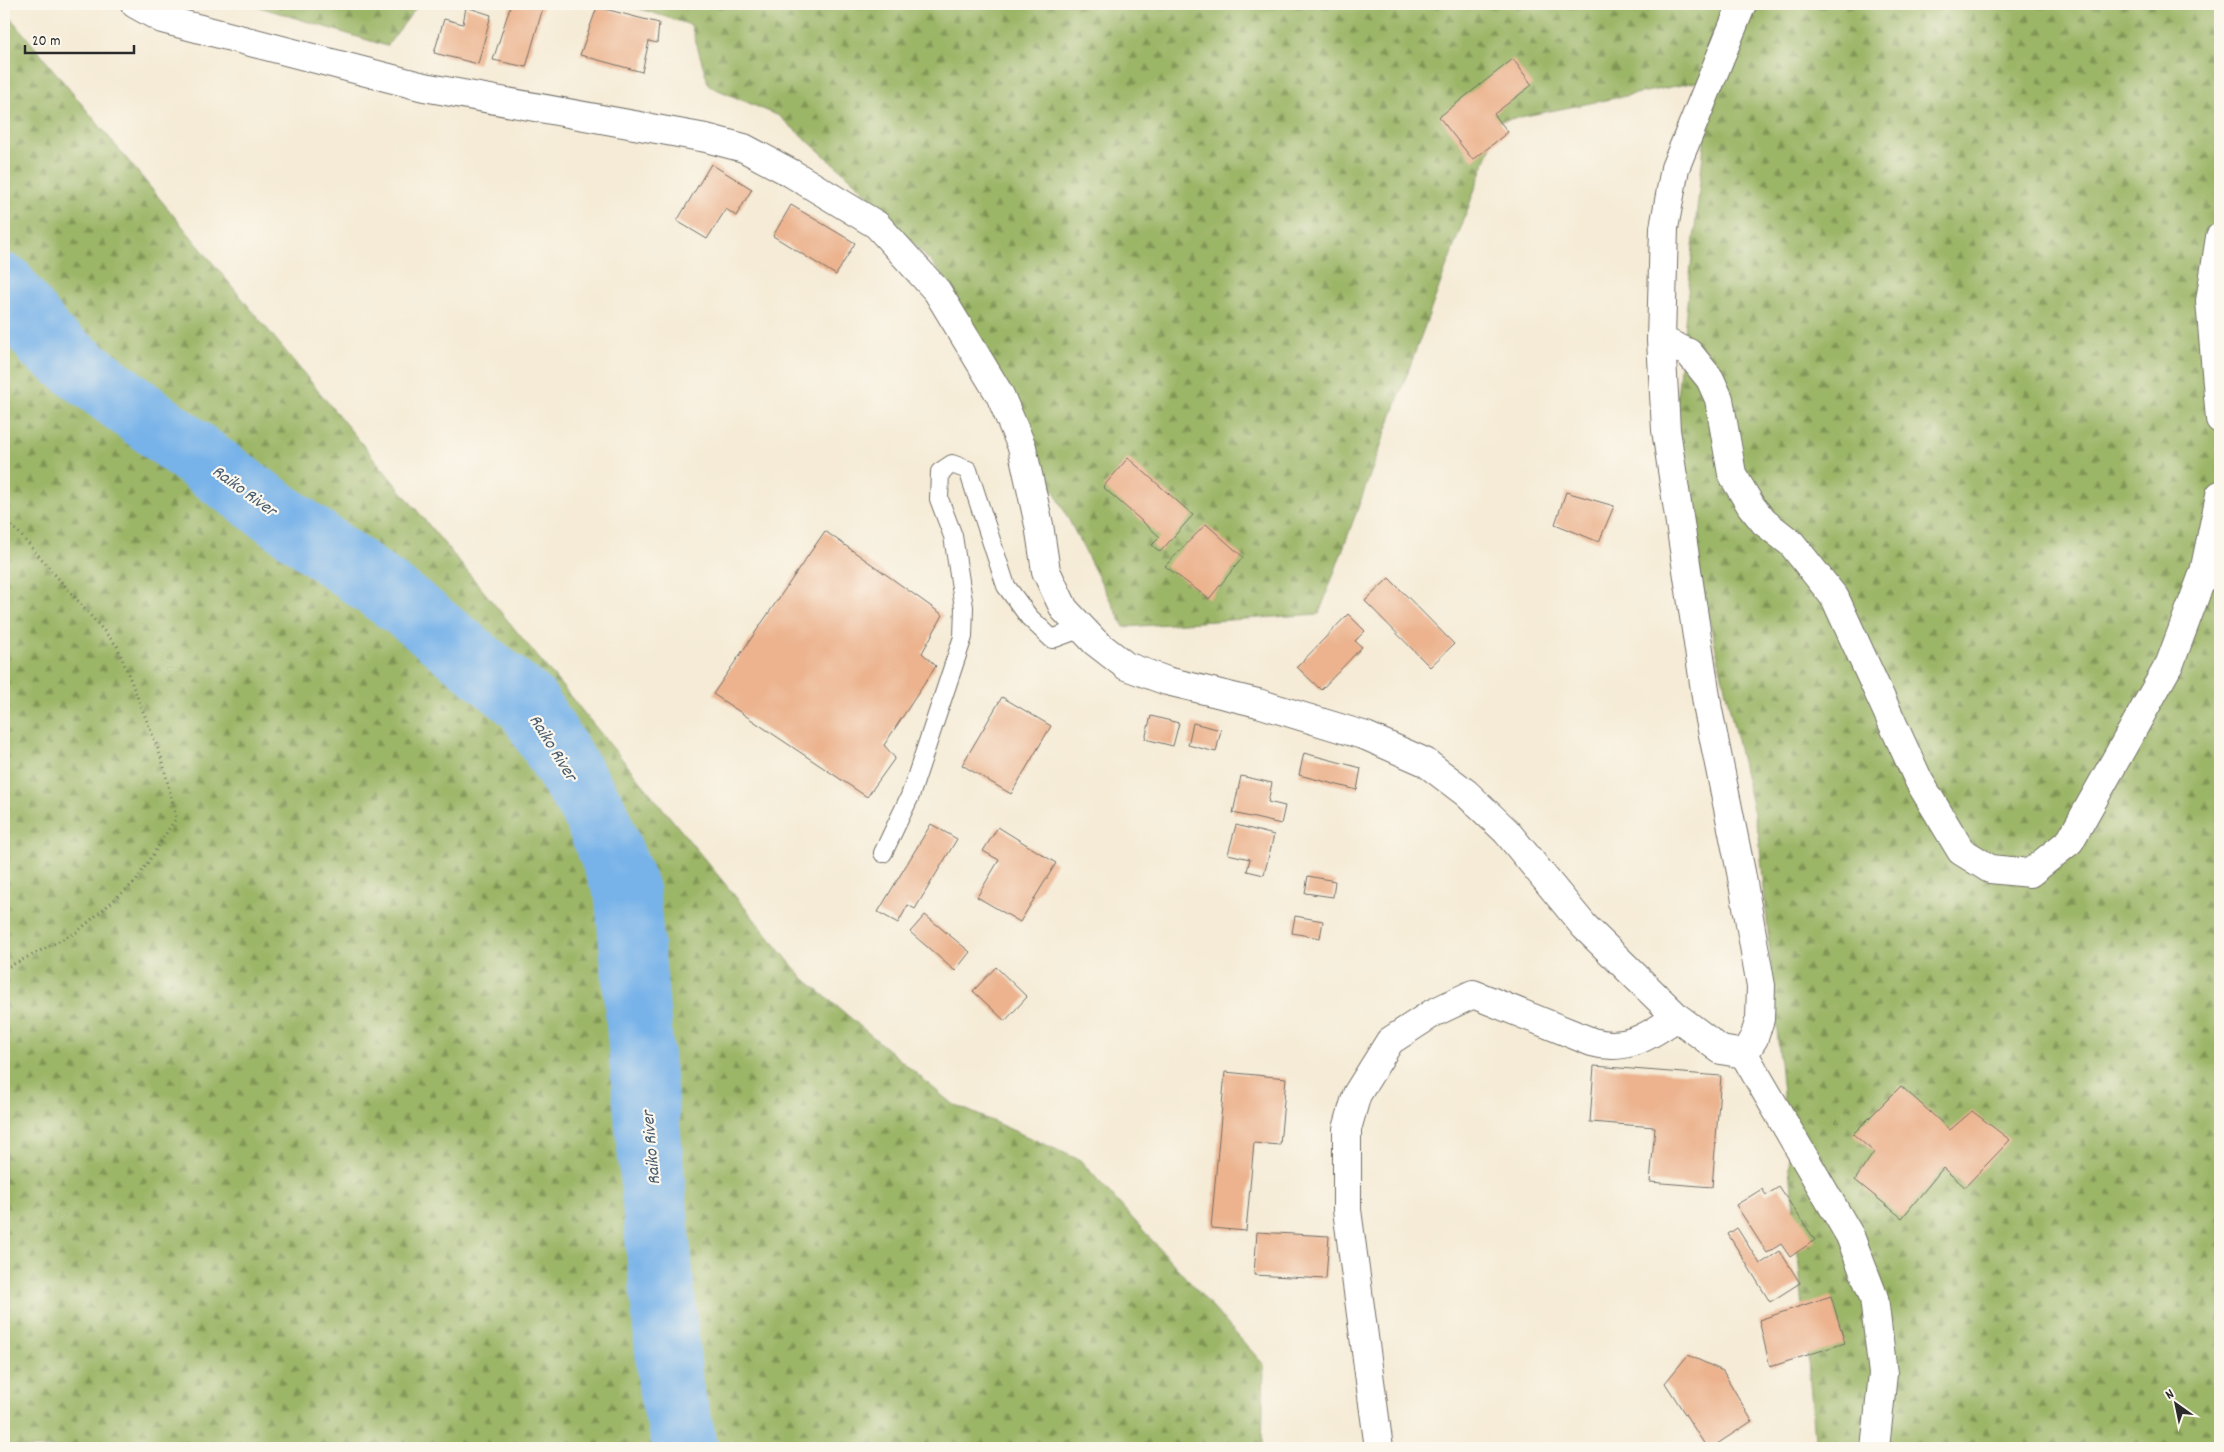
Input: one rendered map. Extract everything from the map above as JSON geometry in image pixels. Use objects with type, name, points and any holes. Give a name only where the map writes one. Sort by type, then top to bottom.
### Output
[{"type":"street","points":[[135,4],[162,19],[424,87],[706,138],[744,148],[791,173],[877,225],[937,291],[1000,395],[1022,447],[1039,525],[1046,571],[1064,609],[1095,642],[1126,666],[1167,682],[1258,704],[1366,736],[1425,762],[1466,793],[1506,831],[1584,926],[1677,1017],[1721,1050],[1744,1054],[1850,1236],[1874,1298],[1883,1374],[1875,1448]]},
{"type":"street","points":[[1742,4],[1675,168],[1664,228],[1661,340],[1666,430],[1708,710],[1741,872],[1761,986],[1760,1019],[1754,1038],[1744,1054]]},
{"type":"street","points":[[2220,236],[2210,301],[2220,419]]},
{"type":"street","points":[[1661,340],[1689,354],[1710,378],[1719,399],[1732,474],[1751,506],[1764,522],[1792,544],[1835,598],[1920,782],[1961,851],[1990,869],[2030,873],[2070,840],[2170,663],[2204,572],[2220,495]]},
{"type":"street","points":[[1379,1448],[1347,1210],[1347,1129],[1357,1094],[1390,1041],[1433,1013],[1473,994],[1608,1047],[1631,1043],[1649,1036],[1677,1017]]},
{"type":"lane","points":[[883,853],[910,796],[963,637],[964,607],[953,536],[939,499],[940,472],[952,464],[968,470],[1006,586],[1029,617],[1052,639],[1082,628]]},
{"type":"path","points":[[4,519],[19,533],[117,646],[162,759],[176,818],[136,881],[77,932],[4,969]]},
{"type":"green space","points":[[250,4],[419,4],[387,46]]},
{"type":"green space","points":[[625,4],[2220,4],[2220,1448],[1816,1448],[1759,836],[1671,453],[1711,79],[1500,121],[1319,614],[1124,627],[943,275],[857,184],[779,116],[709,86],[691,25]]},
{"type":"green space","points":[[4,10],[801,976],[951,1103],[1080,1160],[1264,1365],[1262,1448],[4,1448]]},
{"type":"building","points":[[511,4],[544,4],[526,67],[493,60]]},
{"type":"building","points":[[466,7],[491,15],[478,64],[434,53],[444,19],[463,24]]},
{"type":"building","points":[[597,7],[659,23],[657,43],[649,41],[642,72],[580,55]]},
{"type":"building","points":[[1513,59],[1532,85],[1494,114],[1508,132],[1473,160],[1439,117]]},
{"type":"building","points":[[711,164],[752,189],[736,216],[726,209],[707,239],[677,221]]},
{"type":"building","points":[[791,205],[855,243],[836,275],[773,236]]},
{"type":"building","points":[[1128,458],[1193,515],[1160,552],[1152,545],[1160,537],[1103,487]]},
{"type":"building","points":[[1566,492],[1614,506],[1599,542],[1555,524]]},
{"type":"building","points":[[1206,524],[1243,557],[1209,599],[1165,566]]},
{"type":"building","points":[[825,531],[943,615],[922,653],[936,666],[884,745],[895,758],[867,797],[713,694]]},
{"type":"building","points":[[1389,578],[1454,644],[1430,667],[1365,601]]},
{"type":"building","points":[[1348,614],[1365,631],[1355,641],[1362,647],[1321,690],[1297,667]]},
{"type":"building","points":[[1002,697],[1051,726],[1011,794],[962,765]]},
{"type":"building","points":[[1151,716],[1179,723],[1173,746],[1145,739]]},
{"type":"building","points":[[1193,723],[1221,730],[1216,752],[1188,745]]},
{"type":"building","points":[[1304,753],[1361,768],[1357,790],[1299,775]]},
{"type":"building","points":[[1241,776],[1272,783],[1268,802],[1285,806],[1281,824],[1233,813]]},
{"type":"building","points":[[931,824],[957,839],[915,909],[908,905],[898,923],[878,912]]},
{"type":"building","points":[[1236,825],[1274,835],[1264,875],[1247,871],[1250,859],[1228,854]]},
{"type":"building","points":[[998,827],[1056,863],[1020,922],[977,897],[999,860],[983,851]]},
{"type":"building","points":[[1308,876],[1335,881],[1333,897],[1305,893]]},
{"type":"building","points":[[925,915],[970,952],[955,971],[910,932]]},
{"type":"building","points":[[1295,916],[1323,921],[1320,938],[1292,933]]},
{"type":"building","points":[[996,967],[1027,997],[1005,1021],[973,991]]},
{"type":"building","points":[[1594,1066],[1721,1076],[1712,1187],[1650,1182],[1655,1127],[1590,1122]]},
{"type":"building","points":[[1225,1072],[1286,1078],[1280,1145],[1254,1143],[1246,1231],[1211,1228]]},
{"type":"building","points":[[1901,1086],[1950,1130],[1972,1111],[2010,1140],[1965,1187],[1943,1168],[1902,1218],[1855,1180],[1874,1152],[1853,1134]]},
{"type":"building","points":[[1779,1187],[1815,1240],[1790,1257],[1781,1244],[1767,1253],[1736,1205],[1762,1189],[1766,1195]]},
{"type":"building","points":[[1737,1228],[1760,1264],[1780,1251],[1800,1283],[1770,1302],[1728,1234]]},
{"type":"building","points":[[1257,1232],[1329,1236],[1326,1279],[1254,1275]]},
{"type":"building","points":[[1831,1296],[1845,1343],[1770,1367],[1759,1320]]},
{"type":"building","points":[[1688,1355],[1723,1371],[1752,1421],[1711,1448],[1707,1448],[1665,1383]]},
{"type":"waterway","name":"Raiko River","points":[[4,286],[47,343],[223,475],[410,609],[527,703],[595,813],[627,892],[671,1390],[686,1448]]}]
